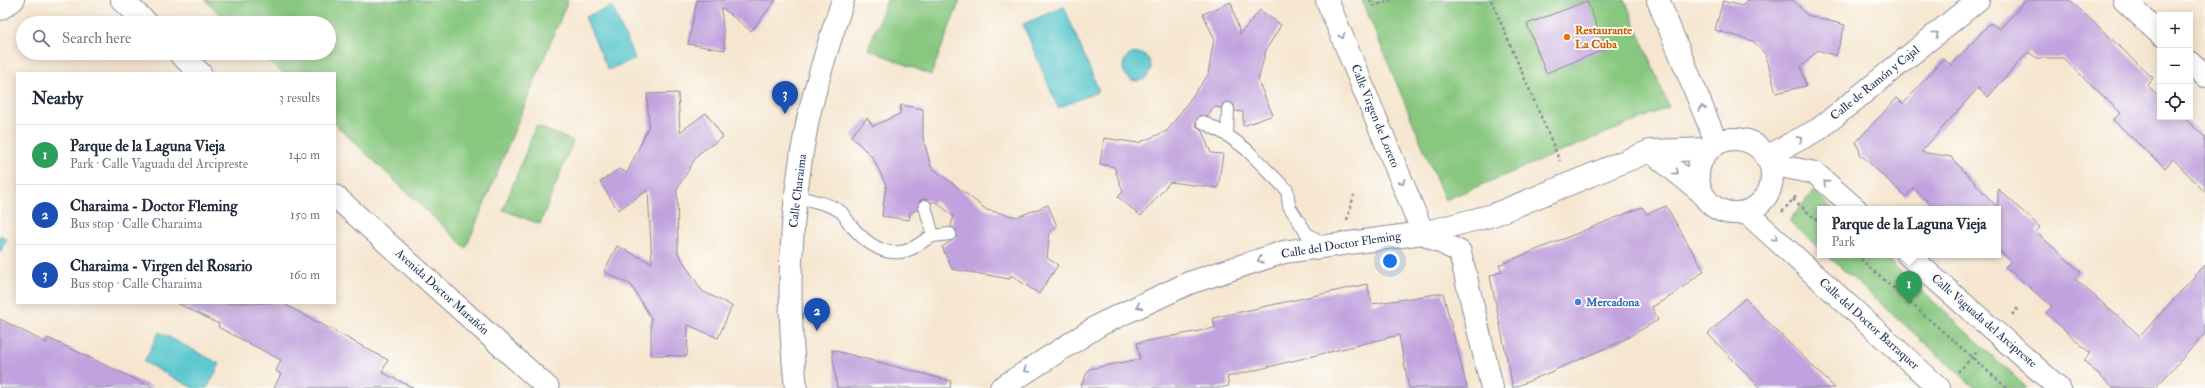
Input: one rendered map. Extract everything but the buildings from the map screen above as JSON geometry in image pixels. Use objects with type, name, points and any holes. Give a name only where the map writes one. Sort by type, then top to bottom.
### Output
[{"type":"street","points":[[0,9],[14,0]]},
{"type":"street","points":[[122,0],[139,16]]},
{"type":"street","name":"Calle Charaima","points":[[796,388],[792,331],[791,260],[797,197],[808,120],[821,69],[843,0]]},
{"type":"street","name":"Calle Virgen de Loreto","points":[[1326,0],[1423,232]]},
{"type":"street","points":[[1658,0],[1713,147]]},
{"type":"street","name":"Calle de Ramón y Cajal","points":[[1768,160],[1819,128],[1978,0]]},
{"type":"street","points":[[2124,0],[2157,31]]},
{"type":"street","points":[[186,60],[199,72]]},
{"type":"street","points":[[2193,65],[2205,76]]},
{"type":"street","points":[[1650,151],[1701,192],[1715,208],[1725,212],[1746,212],[1762,201],[1768,193],[1771,184],[1768,160],[1757,147],[1744,141],[1730,140],[1713,147],[1702,159],[1698,169],[1698,181],[1701,192]]},
{"type":"street","name":"Calle del Doctor Fleming","points":[[1001,388],[1101,324],[1189,283],[1284,252],[1423,232],[1493,215],[1571,185],[1650,151],[1713,147]]},
{"type":"street","points":[[1768,160],[1816,173],[1853,206]]},
{"type":"street","name":"Avenida Doctor Marañón","points":[[336,197],[548,388]]},
{"type":"street","name":"Calle del Doctor Barraquer","points":[[1746,212],[1947,382]]},
{"type":"street","points":[[1423,232],[1460,252],[1492,388]]},
{"type":"street","name":"Calle Vaguada del Arcipreste","points":[[1911,258],[2059,388]]},
{"type":"lane","points":[[1226,135],[1228,109]]},
{"type":"lane","points":[[1203,122],[1226,135],[1246,149],[1287,190],[1289,206],[1307,234],[1328,246]]},
{"type":"lane","points":[[797,197],[821,203],[840,211],[860,236],[882,250],[901,252],[913,248],[933,236],[950,234]]},
{"type":"lane","points":[[925,206],[933,236]]},
{"type":"path","points":[[1370,0],[1373,6],[1391,0]]},
{"type":"path","points":[[1491,0],[1571,185]]},
{"type":"path","points":[[1779,216],[1801,190]]},
{"type":"path","points":[[1346,224],[1354,195]]},
{"type":"path","points":[[1793,199],[1817,220]]},
{"type":"path","points":[[1859,258],[2007,388]]},
{"type":"path","points":[[1947,382],[1980,349]]},
{"type":"green space","points":[[205,0],[568,0],[466,248],[336,125],[336,72],[281,72],[268,60],[336,60],[336,16],[222,16]]},
{"type":"green space","points":[[887,0],[960,0],[931,75],[868,49]]},
{"type":"green space","points":[[1362,0],[1625,0],[1669,107],[1445,200]]},
{"type":"green space","points":[[536,126],[573,141],[540,224],[503,210]]},
{"type":"green space","points":[[1813,191],[1830,206],[1817,206],[1817,246],[1789,221]]},
{"type":"green space","points":[[1830,258],[1886,258],[2027,388],[1975,388]]},
{"type":"water","points":[[612,6],[635,59],[608,70],[585,17]]},
{"type":"water","points":[[1064,7],[1099,91],[1058,108],[1023,24]]},
{"type":"water","points":[[1137,53],[1147,57],[1151,67],[1147,77],[1137,81],[1127,77],[1123,67],[1127,57]]},
{"type":"water","points":[[0,235],[7,239],[0,252]]},
{"type":"water","points":[[159,332],[220,364],[207,388],[193,388],[144,362]]},
{"type":"place","name":"Restaurante La Cuba","points":[[1567,37]]},
{"type":"place","name":"Charaima - Virgen del Rosario","points":[[785,114]]},
{"type":"place","name":"Mercadona","points":[[1578,302]]},
{"type":"place","name":"Parque de la Laguna Vieja","points":[[1909,304]]},
{"type":"place","name":"Charaima - Doctor Fleming","points":[[817,331]]}]
